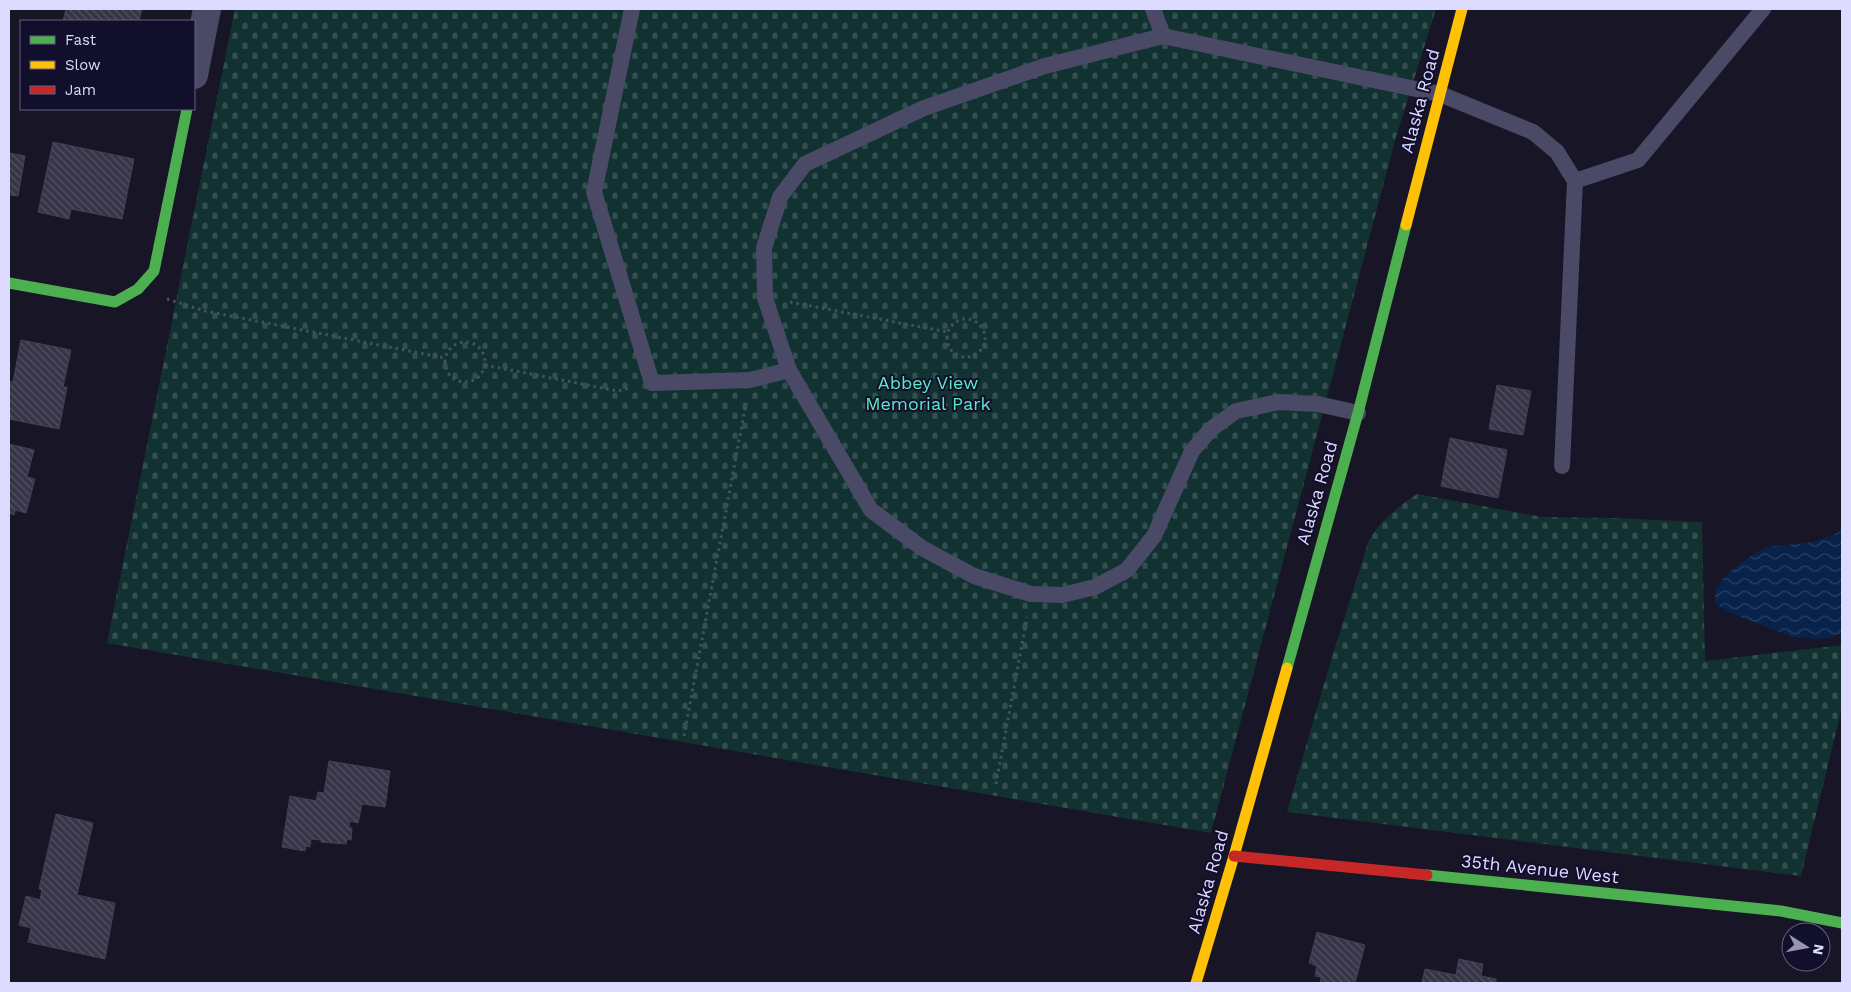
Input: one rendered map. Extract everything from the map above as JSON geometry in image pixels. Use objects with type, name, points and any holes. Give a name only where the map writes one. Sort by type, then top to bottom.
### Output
[{"type":"street","points":[[195,70],[207,9]]},
{"type":"street","name":"Alaska Road","points":[[1196,983],[1234,856],[1358,413],[1462,9]]},
{"type":"street","points":[[9,283],[115,302],[138,289],[154,271],[187,110]]},
{"type":"street","name":"35th Avenue West","points":[[1234,856],[1781,911],[1842,923]]},
{"type":"lane","points":[[632,9],[594,192],[652,383],[750,380],[789,370]]},
{"type":"lane","points":[[1153,9],[1163,36]]},
{"type":"lane","points":[[1575,181],[1638,160],[1763,9]]},
{"type":"lane","points":[[1358,413],[1318,404],[1279,402],[1236,411],[1211,429],[1192,451],[1154,536],[1127,570],[1096,587],[1062,595],[1031,594],[974,576],[922,548],[871,510],[789,370],[765,298],[764,248],[780,197],[805,164],[924,108],[1045,66],[1163,36],[1440,94],[1533,132],[1557,152],[1575,181],[1562,466]]},
{"type":"path","points":[[138,289],[205,311],[445,358]]},
{"type":"path","points":[[765,298],[947,332]]},
{"type":"path","points":[[966,318],[973,320],[983,328],[985,334],[984,346],[980,352],[969,358],[956,355],[948,345],[947,332],[955,322],[966,318]]},
{"type":"path","points":[[465,342],[472,343],[482,352],[485,365],[479,376],[468,382],[462,382],[450,376],[447,371],[445,358],[452,347],[465,342]]},
{"type":"path","points":[[485,365],[618,391],[652,383]]},
{"type":"path","points":[[684,736],[750,380]]},
{"type":"path","points":[[996,784],[1031,594]]},
{"type":"green space","name":"Abbey View Memorial Park","points":[[235,9],[1436,9],[1396,137],[1211,833],[107,643]]},
{"type":"green space","points":[[1417,494],[1542,517],[1702,522],[1705,661],[1842,645],[1842,707],[1801,876],[1287,812],[1331,660],[1369,540],[1390,514]]},
{"type":"water","points":[[1842,529],[1842,634],[1822,639],[1792,637],[1725,611],[1715,603],[1715,591],[1725,576],[1740,563],[1766,547],[1814,542]]},
{"type":"building","points":[[66,9],[142,9],[139,20],[63,20]]},
{"type":"building","points":[[53,142],[134,159],[122,219],[71,209],[69,219],[38,212]]},
{"type":"building","points":[[9,153],[25,156],[18,196],[9,195]]},
{"type":"building","points":[[21,340],[71,350],[63,387],[67,387],[59,429],[9,419],[9,381],[13,382]]},
{"type":"building","points":[[1497,385],[1531,391],[1523,435],[1489,429]]},
{"type":"building","points":[[1450,438],[1507,450],[1498,498],[1441,486]]},
{"type":"building","points":[[9,444],[34,450],[27,477],[35,479],[26,513],[15,510],[14,515],[9,513]]},
{"type":"building","points":[[329,761],[390,771],[385,807],[362,804],[358,823],[350,821],[349,828],[352,828],[351,840],[347,839],[346,844],[321,842],[321,840],[311,839],[310,847],[306,846],[305,851],[282,847],[290,796],[316,801],[318,792],[324,793]]},
{"type":"building","points":[[56,814],[93,823],[77,895],[115,903],[105,959],[28,942],[31,928],[19,925],[26,896],[40,900],[42,890],[39,889]]},
{"type":"building","points":[[1317,932],[1365,945],[1355,983],[1320,983],[1321,977],[1315,976],[1317,966],[1309,963]]},
{"type":"building","points":[[1459,959],[1483,964],[1481,976],[1496,979],[1496,983],[1422,983],[1425,969],[1456,975]]},
{"type":"traffic: fast","points":[[9,283],[115,302],[138,289],[154,271],[187,110]]},
{"type":"traffic: fast","points":[[1287,668],[1358,413],[1406,225]]},
{"type":"traffic: fast","points":[[1427,875],[1781,911],[1842,923]]},
{"type":"traffic: slow","points":[[1406,225],[1462,9]]},
{"type":"traffic: slow","points":[[1196,983],[1287,668]]},
{"type":"traffic: jam","points":[[1234,856],[1427,875]]}]
